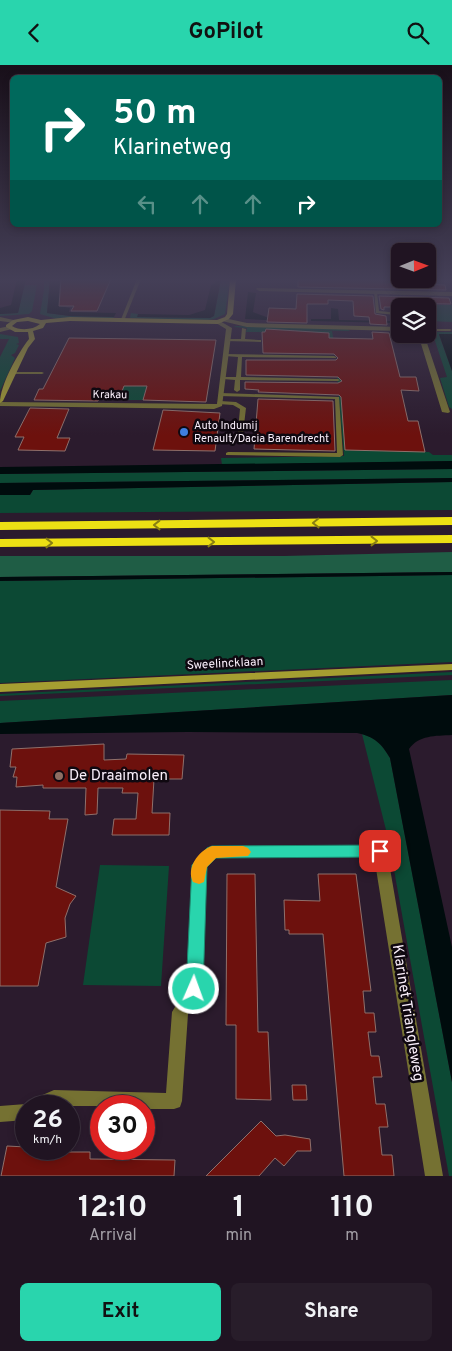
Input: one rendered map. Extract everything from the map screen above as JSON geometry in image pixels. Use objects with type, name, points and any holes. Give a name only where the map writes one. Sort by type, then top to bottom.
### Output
[{"type":"highway","points":[[0,526],[452,521]]},
{"type":"highway","points":[[0,543],[452,539]]},
{"type":"street","points":[[21,331],[25,348]]},
{"type":"street","points":[[0,402],[25,348],[32,339],[30,331]]},
{"type":"street","points":[[220,404],[229,331]]},
{"type":"street","points":[[425,343],[449,412]]},
{"type":"street","name":"Krakau","points":[[0,402],[214,407],[220,404]]},
{"type":"street","name":"Sweelincklaan","points":[[0,688],[452,667]]},
{"type":"street","name":"Klarinet Triangleweg","points":[[80,1099],[174,1101],[180,1012],[194,989],[199,865],[212,852],[380,851],[434,1176]]},
{"type":"street","points":[[0,1114],[15,1113]]},
{"type":"lane","points":[[243,340],[244,331]]},
{"type":"lane","points":[[227,340],[259,341]]},
{"type":"lane","points":[[226,355],[334,357]]},
{"type":"lane","points":[[237,391],[240,355]]},
{"type":"lane","points":[[13,373],[42,373]]},
{"type":"lane","points":[[223,378],[338,379]]},
{"type":"lane","points":[[221,395],[337,398],[340,455],[228,454]]},
{"type":"lane","points":[[220,404],[234,403],[243,408],[240,441]]},
{"type":"green space","points":[[332,331],[334,342],[330,342],[328,333],[246,332]]},
{"type":"green space","points":[[436,332],[452,332],[452,334],[439,335],[452,371],[452,409],[449,407],[440,378],[447,377],[436,343]]},
{"type":"green space","points":[[0,334],[18,337],[19,343],[16,344],[19,345],[15,353],[11,355],[15,358],[0,391],[0,357],[9,339],[0,339]]},
{"type":"green space","points":[[123,366],[151,370],[143,400],[110,400]]},
{"type":"green space","points":[[337,376],[344,376],[352,450],[429,452],[433,455],[452,455],[452,461],[222,465],[221,458],[344,456]]},
{"type":"green space","points":[[452,469],[452,478],[0,483],[0,474]]},
{"type":"green space","points":[[452,482],[452,510],[0,513],[0,495],[30,495],[33,490]]},
{"type":"green space","points":[[452,552],[452,572],[0,577],[0,556],[284,556]]},
{"type":"green space","points":[[452,575],[452,662],[0,683],[0,581]]},
{"type":"green space","points":[[452,672],[452,675],[0,696],[0,694]]},
{"type":"green space","points":[[452,680],[452,695],[0,723],[0,701]]},
{"type":"green space","points":[[362,734],[379,743],[390,758],[452,1082],[452,1176],[449,1176],[389,842]]},
{"type":"green space","points":[[100,865],[169,866],[161,986],[83,985]]},
{"type":"shaded area","points":[[439,334],[452,334],[452,371]]},
{"type":"shaded area","points":[[452,461],[452,469],[0,474],[0,467]]},
{"type":"shaded area","points":[[452,478],[452,482],[33,490],[30,495],[0,495],[0,483]]},
{"type":"shaded area","points":[[452,572],[452,575],[0,581],[0,577]]},
{"type":"shaded area","points":[[452,695],[452,735],[423,739],[413,744],[409,749],[452,947],[452,1082],[390,758],[377,741],[357,733],[0,734],[0,723]]},
{"type":"building","points":[[295,331],[329,333],[329,338],[373,339],[372,332],[389,333],[400,377],[416,377],[419,391],[401,390],[408,421],[418,421],[425,452],[345,450],[341,397],[339,395],[258,392],[259,390],[245,389],[245,382],[338,383],[342,381],[338,377],[246,375],[246,360],[336,360],[338,358],[334,354],[263,353],[262,332]]},
{"type":"building","points":[[69,338],[216,340],[206,402],[143,400],[147,386],[124,386],[119,399],[99,399],[98,401],[34,400],[39,389],[43,389]]},
{"type":"building","points":[[258,399],[333,401],[335,451],[254,449]]},
{"type":"building","points":[[30,408],[69,409],[57,438],[70,438],[65,451],[18,450],[24,437],[15,437]]},
{"type":"building","points":[[163,410],[220,413],[215,451],[153,450]]},
{"type":"building","points":[[104,744],[104,760],[126,759],[127,754],[184,755],[182,779],[154,779],[152,813],[170,813],[169,835],[112,835],[114,819],[136,819],[138,793],[122,793],[123,788],[98,788],[97,814],[85,815],[86,788],[43,788],[43,785],[16,787],[17,777],[13,777],[16,767],[10,767],[12,749]]},
{"type":"building","points":[[0,810],[50,811],[49,819],[68,819],[56,887],[76,896],[70,904],[65,918],[66,937],[46,943],[38,986],[0,986]]},
{"type":"building","points":[[227,874],[255,874],[258,1032],[268,1032],[271,1100],[236,1099],[236,1025],[226,1025]]},
{"type":"building","points":[[318,874],[356,874],[371,991],[363,991],[365,1013],[374,1013],[376,1032],[368,1032],[371,1056],[379,1056],[382,1077],[373,1077],[376,1104],[385,1104],[388,1127],[379,1127],[382,1155],[392,1155],[394,1176],[344,1176],[323,934],[289,934],[289,930],[285,930],[284,900],[320,901]]},
{"type":"building","points":[[292,1085],[306,1085],[307,1100],[293,1100]]},
{"type":"building","points":[[261,1121],[276,1136],[285,1135],[310,1139],[311,1151],[297,1151],[284,1166],[275,1158],[259,1176],[206,1176]]},
{"type":"building","points":[[7,1146],[15,1146],[15,1160],[80,1160],[80,1152],[90,1152],[90,1160],[175,1160],[174,1176],[1,1176]]},
{"type":"slow traffic","points":[[199,878],[199,865],[212,852],[243,852]]},
{"type":"place","name":"Auto Indumij Renault/Dacia Barendrecht","points":[[184,432]]},
{"type":"place","name":"De Draaimolen","points":[[59,776]]},
{"type":"route","points":[[194,989],[199,865],[212,852],[380,851]]}]
